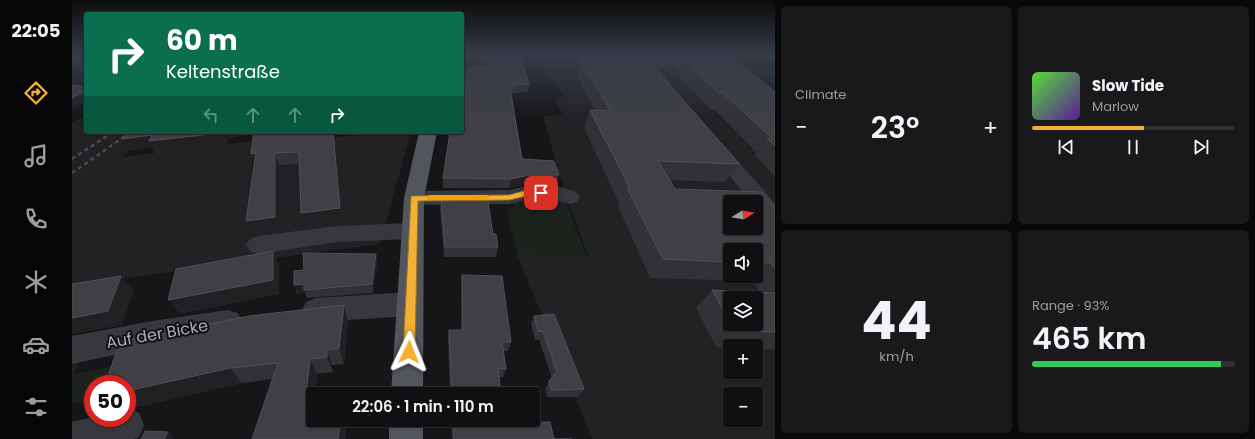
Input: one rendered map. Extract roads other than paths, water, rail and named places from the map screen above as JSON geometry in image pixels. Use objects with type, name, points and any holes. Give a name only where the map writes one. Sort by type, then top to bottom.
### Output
[{"type":"main road","points":[[407,387],[414,198],[428,134]]},
{"type":"main road","points":[[406,427],[406,439]]},
{"type":"street","points":[[703,131],[771,207]]},
{"type":"street","points":[[414,198],[509,198],[527,193],[556,193],[570,197]]},
{"type":"street","points":[[258,245],[337,234],[412,231]]},
{"type":"street","points":[[292,311],[410,304]]},
{"type":"street","name":"Auf der Bicke","points":[[72,350],[152,334],[254,318]]},
{"type":"street","points":[[72,439],[119,427]]},
{"type":"railway","points":[[72,159],[110,134]]},
{"type":"railway","points":[[72,173],[128,134]]}]
